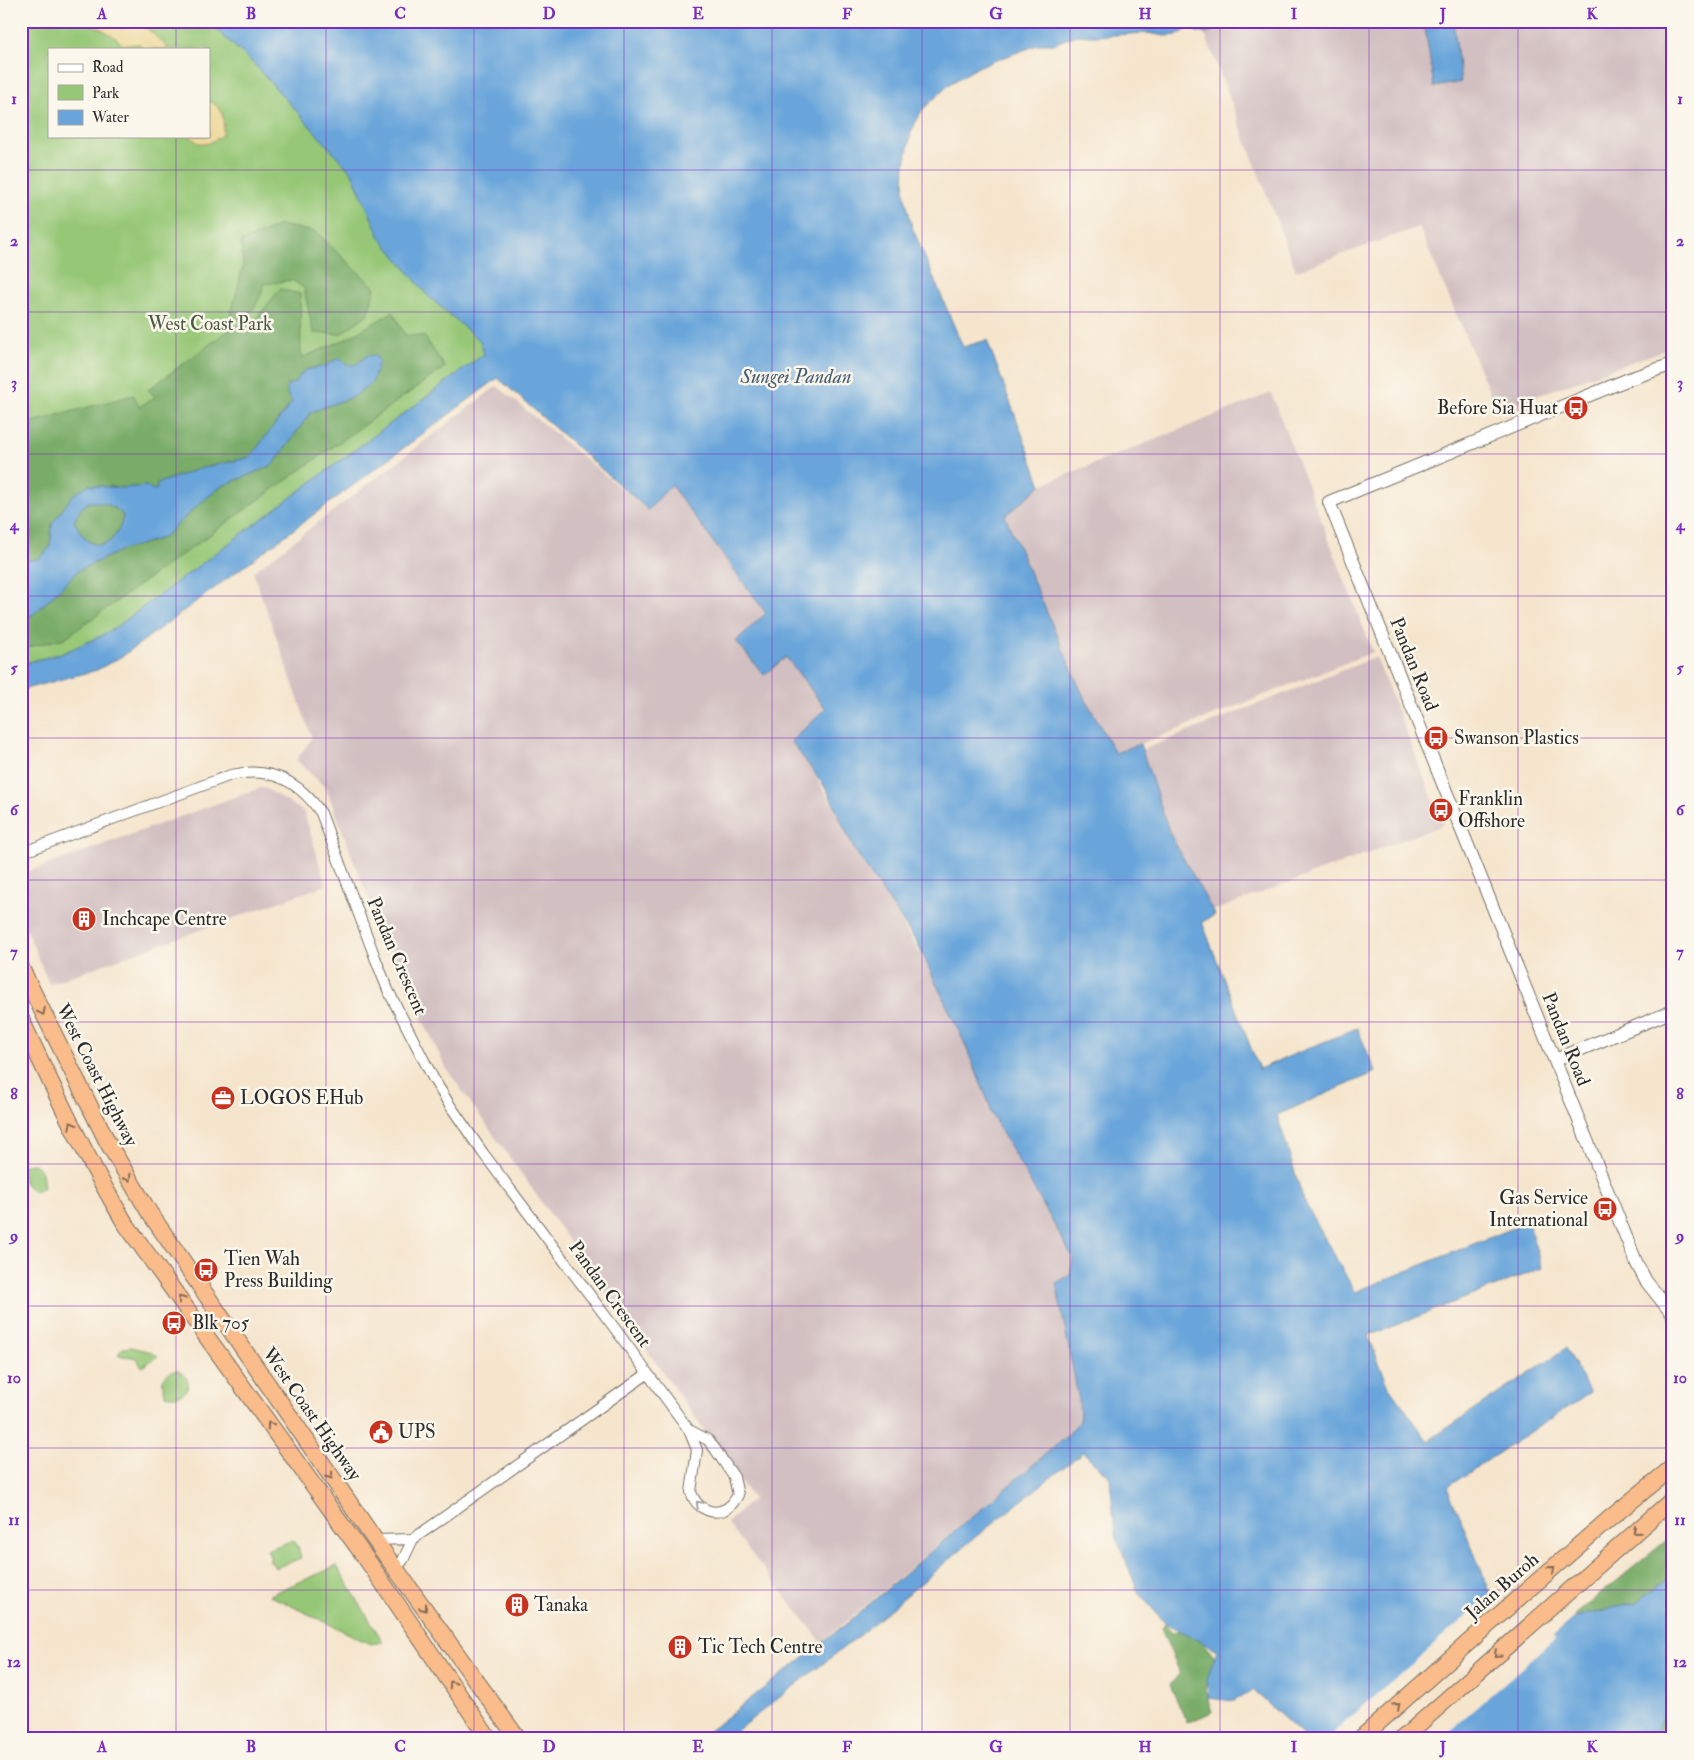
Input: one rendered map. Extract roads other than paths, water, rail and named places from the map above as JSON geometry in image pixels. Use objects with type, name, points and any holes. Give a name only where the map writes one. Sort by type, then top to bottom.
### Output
[{"type":"highway","name":"West Coast Highway","points":[[21,968],[99,1126],[148,1212],[375,1540],[518,1739]]},
{"type":"highway","points":[[21,1019],[57,1096],[121,1216],[298,1466],[372,1566],[489,1739]]},
{"type":"highway","points":[[240,1382],[240,1376],[245,1370],[256,1368]]},
{"type":"highway","name":"Jalan Buroh","points":[[1360,1739],[1608,1520],[1673,1467]]},
{"type":"highway","points":[[1402,1739],[1673,1499]]},
{"type":"street","name":"Pandan Road","points":[[1673,364],[1629,379],[1329,502],[1637,1264],[1646,1281],[1673,1315]]},
{"type":"street","name":"Pandan Crescent","points":[[21,853],[243,773],[263,773],[282,777],[306,793],[321,813],[388,990],[449,1104],[483,1153],[689,1430],[697,1450],[691,1492],[693,1499],[704,1510],[712,1512],[725,1509],[731,1505],[738,1495],[734,1477],[708,1440],[689,1430]]},
{"type":"street","points":[[1555,1060],[1673,1011]]},
{"type":"street","name":"Pandan Crescent","points":[[396,1569],[403,1560],[413,1539],[647,1374]]},
{"type":"street","points":[[375,1540],[413,1539]]},
{"type":"water","name":"Sungei Pandan","points":[[207,21],[1252,21],[1214,26],[1212,31],[1205,34],[1188,29],[1177,35],[1165,36],[1147,33],[1077,35],[1053,44],[1040,44],[980,66],[951,83],[922,110],[911,132],[905,164],[904,192],[912,227],[963,347],[987,340],[1041,485],[1005,516],[1081,691],[1115,753],[1140,744],[1170,834],[1215,915],[1202,922],[1259,1069],[1357,1028],[1376,1072],[1277,1115],[1304,1201],[1355,1292],[1528,1222],[1542,1268],[1368,1336],[1389,1387],[1428,1441],[1566,1348],[1590,1393],[1447,1487],[1512,1645],[1541,1647],[1576,1617],[1637,1602],[1673,1575],[1673,1702],[1666,1709],[1655,1737],[1658,1739],[1307,1739],[1253,1690],[1234,1701],[1208,1698],[1207,1679],[1217,1650],[1165,1623],[1138,1592],[1115,1533],[1110,1478],[1083,1452],[973,1539],[856,1638],[726,1739],[699,1739],[846,1624],[1068,1435],[1080,1420],[1079,1400],[1056,1283],[1070,1275],[1073,1258],[991,1113],[990,1106],[964,1042],[917,943],[854,849],[827,790],[791,741],[826,709],[786,657],[764,675],[736,641],[766,613],[671,485],[648,510],[498,378],[124,655],[97,670],[21,690],[21,664],[63,653],[116,627],[484,354],[480,341],[428,296],[380,237],[352,173],[254,64]]},
{"type":"water","points":[[1424,21],[1453,21],[1461,82],[1434,87]]},
{"type":"water","points":[[375,355],[379,361],[372,383],[355,396],[311,412],[273,465],[222,486],[199,504],[163,538],[122,550],[79,570],[35,613],[21,621],[21,562],[40,558],[50,547],[52,524],[73,495],[88,485],[122,488],[146,486],[154,490],[157,489],[157,483],[199,469],[250,457],[292,402],[287,394],[287,384],[293,384],[305,370],[326,366],[338,358],[342,359],[345,364],[355,365],[367,356]],"holes":[[[89,502],[112,506],[123,515],[120,528],[116,534],[107,543],[101,545],[88,541],[74,521],[80,509]]]},
{"type":"place","name":"Before Sia Huat","points":[[1576,408]]},
{"type":"place","name":"Swanson Plastics","points":[[1436,738]]},
{"type":"place","name":"Franklin Offshore","points":[[1441,810]]},
{"type":"place","name":"Inchcape Centre","points":[[84,919]]},
{"type":"place","name":"LOGOS EHub","points":[[223,1098]]},
{"type":"place","name":"Gas Service International","points":[[1605,1209]]},
{"type":"place","name":"Tien Wah Press Building","points":[[206,1270]]},
{"type":"place","name":"Blk 705","points":[[174,1323]]},
{"type":"place","name":"UPS","points":[[381,1432]]},
{"type":"place","name":"Tanaka","points":[[517,1605]]},
{"type":"place","name":"Tic Tech Centre","points":[[680,1647]]},
{"type":"park label","name":"West Coast Park","points":[[210,324]]}]
